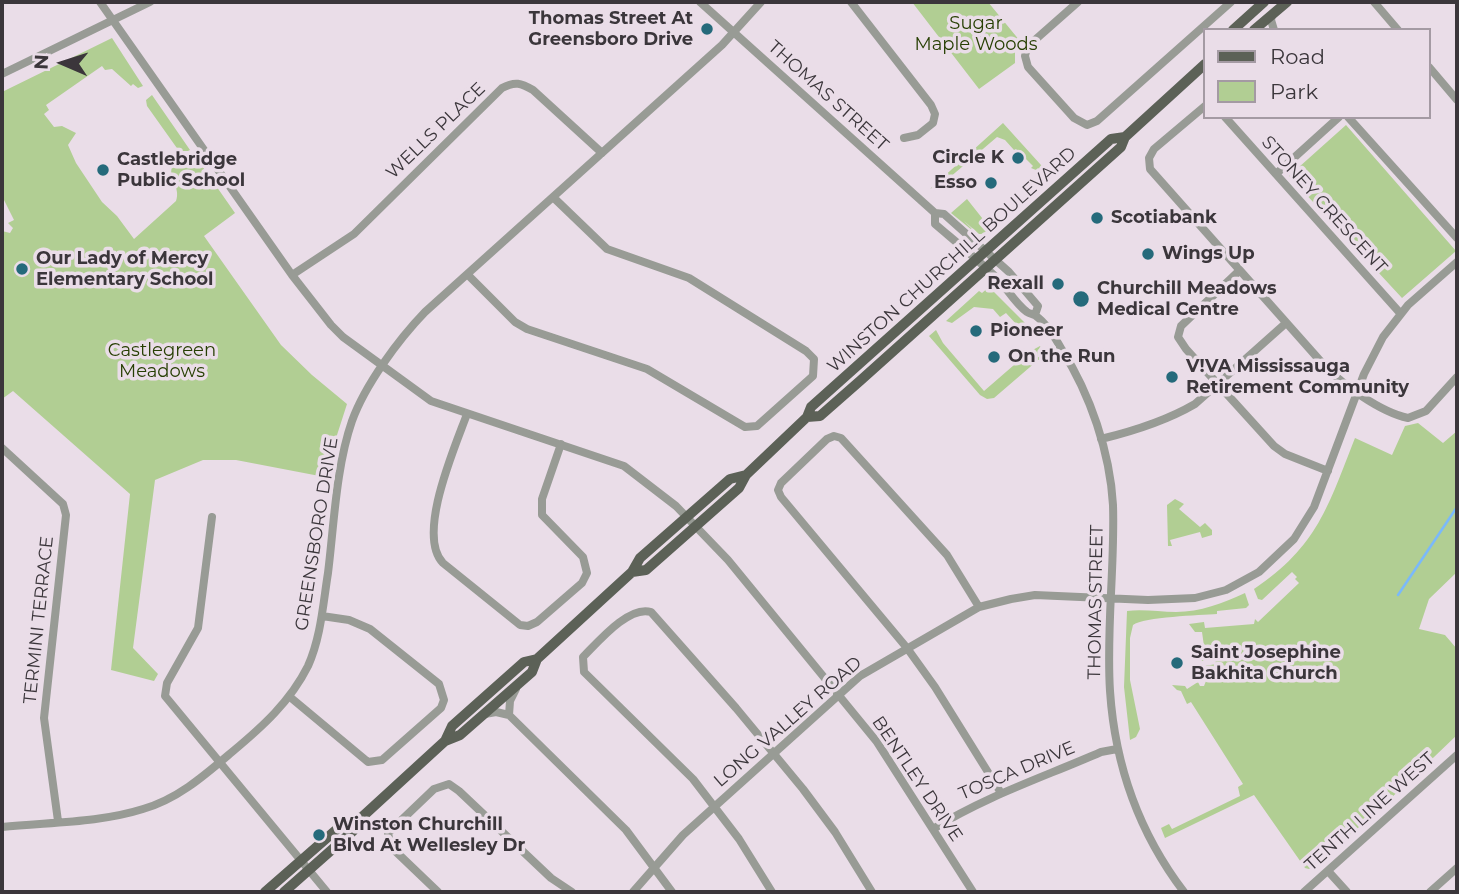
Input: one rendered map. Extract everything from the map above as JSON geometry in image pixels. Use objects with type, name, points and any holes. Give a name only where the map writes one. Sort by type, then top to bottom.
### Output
[{"type":"main road","points":[[1235,28],[1265,2]]},
{"type":"main road","points":[[1257,28],[1287,2]]},
{"type":"main road","name":"WINSTON CHURCHILL BOULEVARD","points":[[807,417],[820,416],[1121,147],[1125,137],[1204,65]]},
{"type":"main road","name":"WINSTON CHURCHILL BOULEVARD","points":[[632,572],[646,570],[696,526],[739,488],[746,475],[807,417],[810,407],[1111,139],[1125,137]]},
{"type":"main road","name":"WINSTON CHURCHILL BOULEVARD","points":[[284,892],[353,831],[362,817],[446,741],[460,736],[532,672],[537,659],[632,572],[640,558],[730,479],[746,475]]},
{"type":"main road","name":"WINSTON CHURCHILL BOULEVARD","points":[[446,741],[452,726],[524,662],[537,659]]},
{"type":"main road","name":"WINSTON CHURCHILL BOULEVARD","points":[[265,892],[344,822],[362,817]]},
{"type":"street","name":"BENTLEY DRIVE","points":[[100,2],[292,275],[331,325],[382,367],[431,401],[624,466],[687,517],[728,561],[883,750],[973,892]]},
{"type":"street","points":[[2,74],[150,2]]},
{"type":"street","name":"THOMAS STREET","points":[[700,2],[935,213],[944,214],[995,260],[1038,306],[1035,315]]},
{"type":"street","name":"GREENSBORO DRIVE","points":[[2,827],[104,817],[146,808],[185,789],[277,713],[290,697],[309,664],[316,643],[351,423],[382,367],[416,321],[734,33],[761,2]]},
{"type":"street","points":[[851,2],[932,104],[935,114],[933,123],[918,135],[905,138]]},
{"type":"street","points":[[1078,2],[1027,47],[1025,56],[1028,67],[1074,118],[1087,125],[1097,121],[1231,2]]},
{"type":"street","points":[[1374,2],[1396,28]]},
{"type":"street","points":[[1272,15],[1273,28]]},
{"type":"street","points":[[1431,69],[1457,100]]},
{"type":"street","name":"WELLS PLACE","points":[[292,275],[354,233],[502,88],[512,83],[522,83],[533,90],[602,153]]},
{"type":"street","points":[[1204,107],[1154,149],[1148,162],[1154,174],[1331,372],[1357,391],[1394,413],[1408,418],[1433,405],[1457,377]]},
{"type":"street","name":"STONEY CRESCENT","points":[[1227,119],[1400,313]]},
{"type":"street","points":[[1276,174],[1337,119]]},
{"type":"street","points":[[1350,119],[1457,237]]},
{"type":"street","points":[[468,275],[515,322],[527,329],[647,369],[745,427],[757,426],[813,376],[814,359],[806,351],[689,278],[607,249],[554,198]]},
{"type":"street","name":"THOMAS STREET","points":[[935,213],[935,224],[985,268],[1028,313],[1035,315],[1063,351],[1082,389],[1101,439],[1112,502],[1110,690],[1117,749],[1131,798],[1145,831],[1167,870],[1184,892]]},
{"type":"street","name":"LONG VALLEY ROAD","points":[[633,892],[713,807],[860,676],[979,607],[1035,595],[1148,600],[1195,598],[1226,590],[1271,562],[1294,539],[1314,507],[1372,355],[1400,313],[1457,262]]},
{"type":"street","points":[[1239,271],[1181,326],[1178,331],[1181,344],[1274,446],[1284,454],[1328,471]]},
{"type":"street","points":[[1101,439],[1178,414],[1195,404],[1286,323]]},
{"type":"street","points":[[467,414],[437,504],[433,545],[436,556],[443,563],[520,625],[537,622],[582,583],[587,573],[583,557],[542,515],[542,499],[561,444]]},
{"type":"street","points":[[979,607],[947,555],[845,441],[834,436],[827,439],[784,478],[779,493],[907,648],[1001,793]]},
{"type":"street","name":"TERMINI TERRACE","points":[[2,448],[63,503],[65,515],[44,718],[58,821]]},
{"type":"street","points":[[212,517],[198,628],[167,683],[165,696],[327,892]]},
{"type":"street","points":[[772,892],[739,839],[688,774],[584,672],[583,657],[632,613],[644,610],[651,612],[773,753],[835,832],[872,892]]},
{"type":"street","points":[[290,697],[368,762],[382,760],[440,708],[443,699],[439,684],[370,629],[349,620],[322,616]]},
{"type":"street","points":[[509,715],[508,706],[520,682]]},
{"type":"street","points":[[484,715],[496,712],[509,715],[626,830],[672,892]]},
{"type":"street","name":"TOSCA DRIVE","points":[[933,829],[1001,793],[1101,752],[1117,749]]},
{"type":"street","name":"TENTH LINE WEST","points":[[1304,892],[1457,754]]},
{"type":"street","points":[[438,892],[391,847],[388,833],[434,789],[449,784],[551,878],[572,892]]},
{"type":"street","points":[[1430,892],[1457,868]]},
{"type":"street","points":[[1328,871],[1347,892]]},
{"type":"green space","name":"Sugar Maple Woods","points":[[912,2],[988,2],[1020,41],[1015,51],[1015,63],[979,89]]},
{"type":"green space","name":"Castlegreen Meadows","points":[[112,38],[143,86],[131,86],[112,69],[105,70],[102,66],[46,105],[49,110],[44,114],[54,127],[62,126],[76,133],[68,145],[76,163],[102,202],[117,216],[134,239],[176,201],[177,191],[172,167],[186,166],[198,160],[235,213],[204,236],[281,345],[347,404],[337,435],[330,478],[236,460],[203,460],[155,480],[133,648],[158,674],[154,681],[111,670],[130,494],[13,391],[2,399],[2,231],[10,233],[13,228],[8,223],[14,220],[2,196],[2,92]]},
{"type":"green space","points":[[152,95],[190,150],[179,151],[147,106],[146,100]]},
{"type":"green space","points":[[1003,123],[1050,175],[1045,180],[1016,149],[997,137],[949,178],[930,189]]},
{"type":"green space","points":[[1346,125],[1456,251],[1402,298],[1289,176]]},
{"type":"green space","points":[[967,199],[990,228],[983,234],[979,234],[964,221],[978,235],[951,213]]},
{"type":"green space","points":[[989,287],[1026,324],[1013,331],[1017,325],[1006,313],[1000,317],[993,309],[974,307],[952,323],[946,321],[979,291],[982,293]]},
{"type":"green space","points":[[936,330],[943,343],[984,391],[1029,352],[1040,346],[1044,355],[994,398],[987,399],[980,395],[929,336]]},
{"type":"green space","points":[[1418,423],[1443,443],[1457,431],[1457,572],[1429,599],[1419,629],[1445,635],[1457,649],[1457,735],[1371,817],[1309,869],[1305,868],[1254,795],[1165,838],[1161,828],[1169,824],[1172,829],[1240,796],[1238,787],[1243,784],[1191,702],[1187,704],[1181,691],[1172,685],[1185,686],[1187,689],[1198,682],[1200,686],[1204,686],[1206,681],[1201,678],[1206,670],[1205,666],[1216,664],[1215,659],[1202,661],[1198,654],[1191,653],[1191,646],[1204,646],[1202,632],[1195,632],[1189,624],[1204,622],[1205,628],[1254,624],[1255,619],[1258,622],[1299,583],[1292,572],[1262,600],[1258,599],[1254,589],[1276,573],[1307,540],[1328,504],[1355,438],[1392,455],[1405,426]]},
{"type":"green space","points":[[1175,499],[1184,504],[1179,509],[1200,527],[1205,523],[1212,530],[1212,535],[1202,538],[1200,532],[1170,540],[1172,546],[1168,546],[1167,505]]},
{"type":"green space","points":[[1245,593],[1249,605],[1246,608],[1217,611],[1217,614],[1160,618],[1133,625],[1130,638],[1130,680],[1140,729],[1136,737],[1130,740],[1124,687],[1127,611],[1176,612],[1203,609]]},
{"type":"waterway","points":[[1398,595],[1457,507]]},
{"type":"place","name":"Thomas Street At Greensboro Drive","points":[[707,29]]},
{"type":"place","name":"Circle K","points":[[1018,158]]},
{"type":"place","name":"Castlebridge Public School","points":[[103,170]]},
{"type":"place","name":"Esso","points":[[991,183]]},
{"type":"place","name":"Scotiabank","points":[[1097,218]]},
{"type":"place","name":"Wings Up","points":[[1148,254]]},
{"type":"place","name":"Our Lady of Mercy Elementary School","points":[[22,269]]},
{"type":"place","name":"Rexall","points":[[1058,284]]},
{"type":"place","name":"Churchill Meadows Medical Centre","points":[[1081,299]]},
{"type":"place","name":"Pioneer","points":[[976,331]]},
{"type":"place","name":"On the Run","points":[[994,357]]},
{"type":"place","name":"V!VA Mississauga Retirement Community","points":[[1172,377]]},
{"type":"place","name":"Saint Josephine Bakhita Church","points":[[1177,663]]},
{"type":"place","name":"Winston Churchill Blvd At Wellesley Dr","points":[[319,835]]}]
